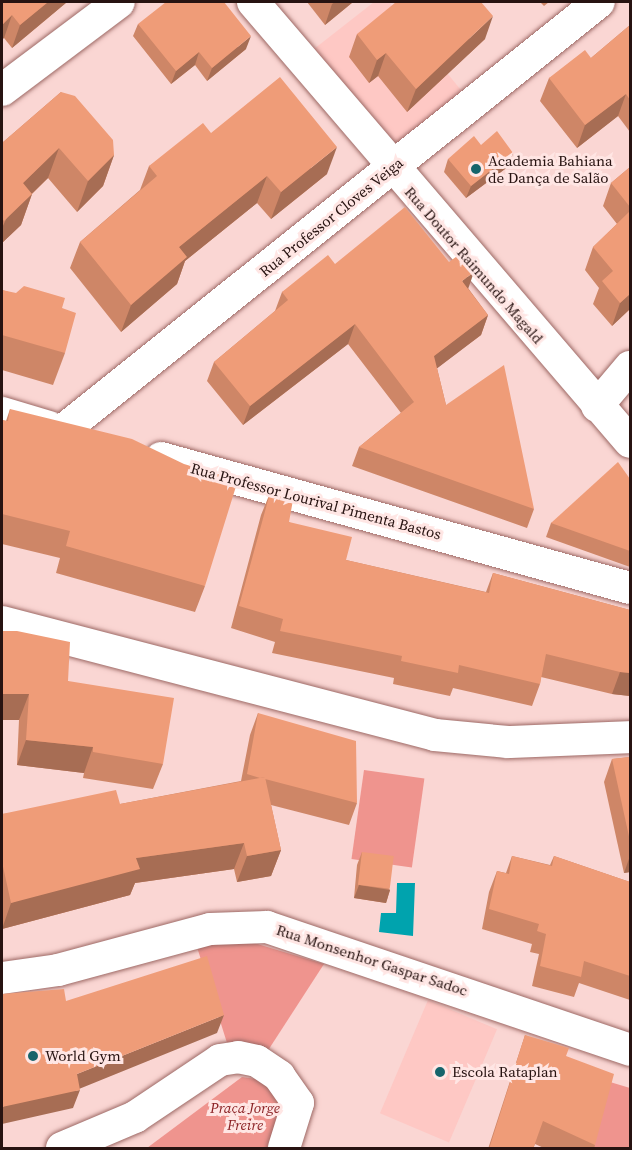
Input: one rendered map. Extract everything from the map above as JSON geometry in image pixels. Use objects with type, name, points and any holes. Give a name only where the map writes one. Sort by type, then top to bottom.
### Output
[{"type":"street","points":[[2,90],[119,2]]},
{"type":"street","name":"Rua Doutor Raimundo Magald","points":[[253,2],[391,169],[630,442]]},
{"type":"street","name":"Rua Professor Cloves Veiga","points":[[62,431],[599,2]]},
{"type":"street","points":[[597,406],[630,367]]},
{"type":"street","points":[[2,413],[96,440]]},
{"type":"street","name":"Rua Professor Lourival Pimenta Bastos","points":[[130,450],[630,588]]},
{"type":"street","points":[[2,622],[435,735],[508,742],[630,737]]},
{"type":"street","name":"Rua Monsenhor Gaspar Sadoc","points":[[2,978],[58,970],[210,929],[267,927],[630,1050]]},
{"type":"street","points":[[62,1149],[135,1117],[220,1060],[238,1057],[257,1061],[279,1076],[298,1103],[284,1149]]},
{"type":"shaded area","points":[[374,2],[389,2],[465,95],[400,143],[384,141],[314,49]]},
{"type":"shaded area","name":"Escola Rataplan","points":[[428,1000],[497,1029],[449,1143],[380,1113]]},
{"type":"green space","points":[[364,770],[424,778],[412,868],[351,859]]},
{"type":"green space","points":[[241,939],[324,964],[267,1052],[227,1043],[197,947]]},
{"type":"green space","name":"Praça Jorge Freire","points":[[242,1077],[263,1080],[282,1105],[267,1148],[147,1148]]},
{"type":"green space","points":[[610,1082],[630,1088],[630,1148],[592,1148]]},
{"type":"water","points":[[397,883],[415,883],[413,936],[379,932],[381,913],[396,913]]},
{"type":"building","points":[[2,2],[48,2],[20,25],[12,15],[2,25]]},
{"type":"building","points":[[166,2],[224,2],[251,36],[212,68],[199,52],[176,71],[138,24]]},
{"type":"building","points":[[396,2],[481,2],[493,16],[416,89],[386,53],[377,60],[357,34]]},
{"type":"building","points":[[630,25],[630,100],[626,94],[585,125],[549,78],[585,50],[591,58]]},
{"type":"building","points":[[280,77],[337,147],[281,192],[267,176],[179,247],[187,257],[131,305],[80,242],[157,176],[149,166],[203,123],[211,133]]},
{"type":"building","points":[[61,92],[75,96],[113,140],[114,155],[88,181],[59,148],[23,183],[32,194],[4,221],[2,218],[2,143]]},
{"type":"building","points":[[497,131],[513,153],[471,186],[448,159],[474,136],[481,145]]},
{"type":"building","points":[[630,167],[630,207],[611,183]]},
{"type":"building","points":[[405,207],[449,262],[460,254],[474,272],[462,281],[488,315],[434,356],[446,405],[504,365],[534,509],[359,447],[414,402],[355,324],[250,406],[214,362],[288,300],[282,292],[328,255],[335,264]]},
{"type":"building","points":[[630,211],[630,294],[620,303],[602,281],[613,271],[593,247]]},
{"type":"building","points":[[24,286],[65,298],[62,308],[76,313],[65,353],[2,335],[2,290],[16,293]]},
{"type":"building","points":[[10,409],[132,439],[184,464],[238,480],[205,586],[66,546],[70,531],[2,514],[2,420],[8,421]]},
{"type":"building","points":[[618,462],[630,479],[630,551],[551,523]]},
{"type":"building","points":[[270,493],[293,500],[289,522],[352,537],[346,560],[489,593],[493,573],[630,610],[630,673],[546,654],[540,684],[459,665],[458,673],[401,661],[402,656],[280,631],[283,619],[239,606]]},
{"type":"building","points":[[2,631],[17,631],[70,642],[68,681],[174,698],[163,764],[93,752],[93,747],[26,740],[29,694],[2,694]]},
{"type":"building","points":[[258,713],[356,741],[357,803],[247,774]]},
{"type":"building","points":[[630,757],[630,841],[612,759]]},
{"type":"building","points":[[265,777],[281,850],[247,856],[244,843],[136,858],[140,869],[11,903],[2,862],[2,814],[116,790],[120,804]]},
{"type":"building","points":[[362,852],[394,856],[390,889],[358,885]]},
{"type":"building","points":[[512,856],[552,866],[554,856],[630,882],[630,976],[584,961],[581,977],[540,966],[546,934],[537,931],[539,924],[489,909],[497,871],[509,874]]},
{"type":"building","points":[[207,956],[224,1015],[77,1074],[80,1090],[2,1107],[2,994],[64,989],[66,1001]]},
{"type":"building","points":[[525,1035],[569,1048],[566,1056],[614,1074],[595,1145],[543,1121],[533,1149],[489,1149]]},
{"type":"place","name":"Academia Bahiana de Dança de Salão","points":[[476,169]]},
{"type":"place","name":"World Gym","points":[[33,1056]]},
{"type":"place","name":"Escola Rataplan","points":[[440,1072]]}]
